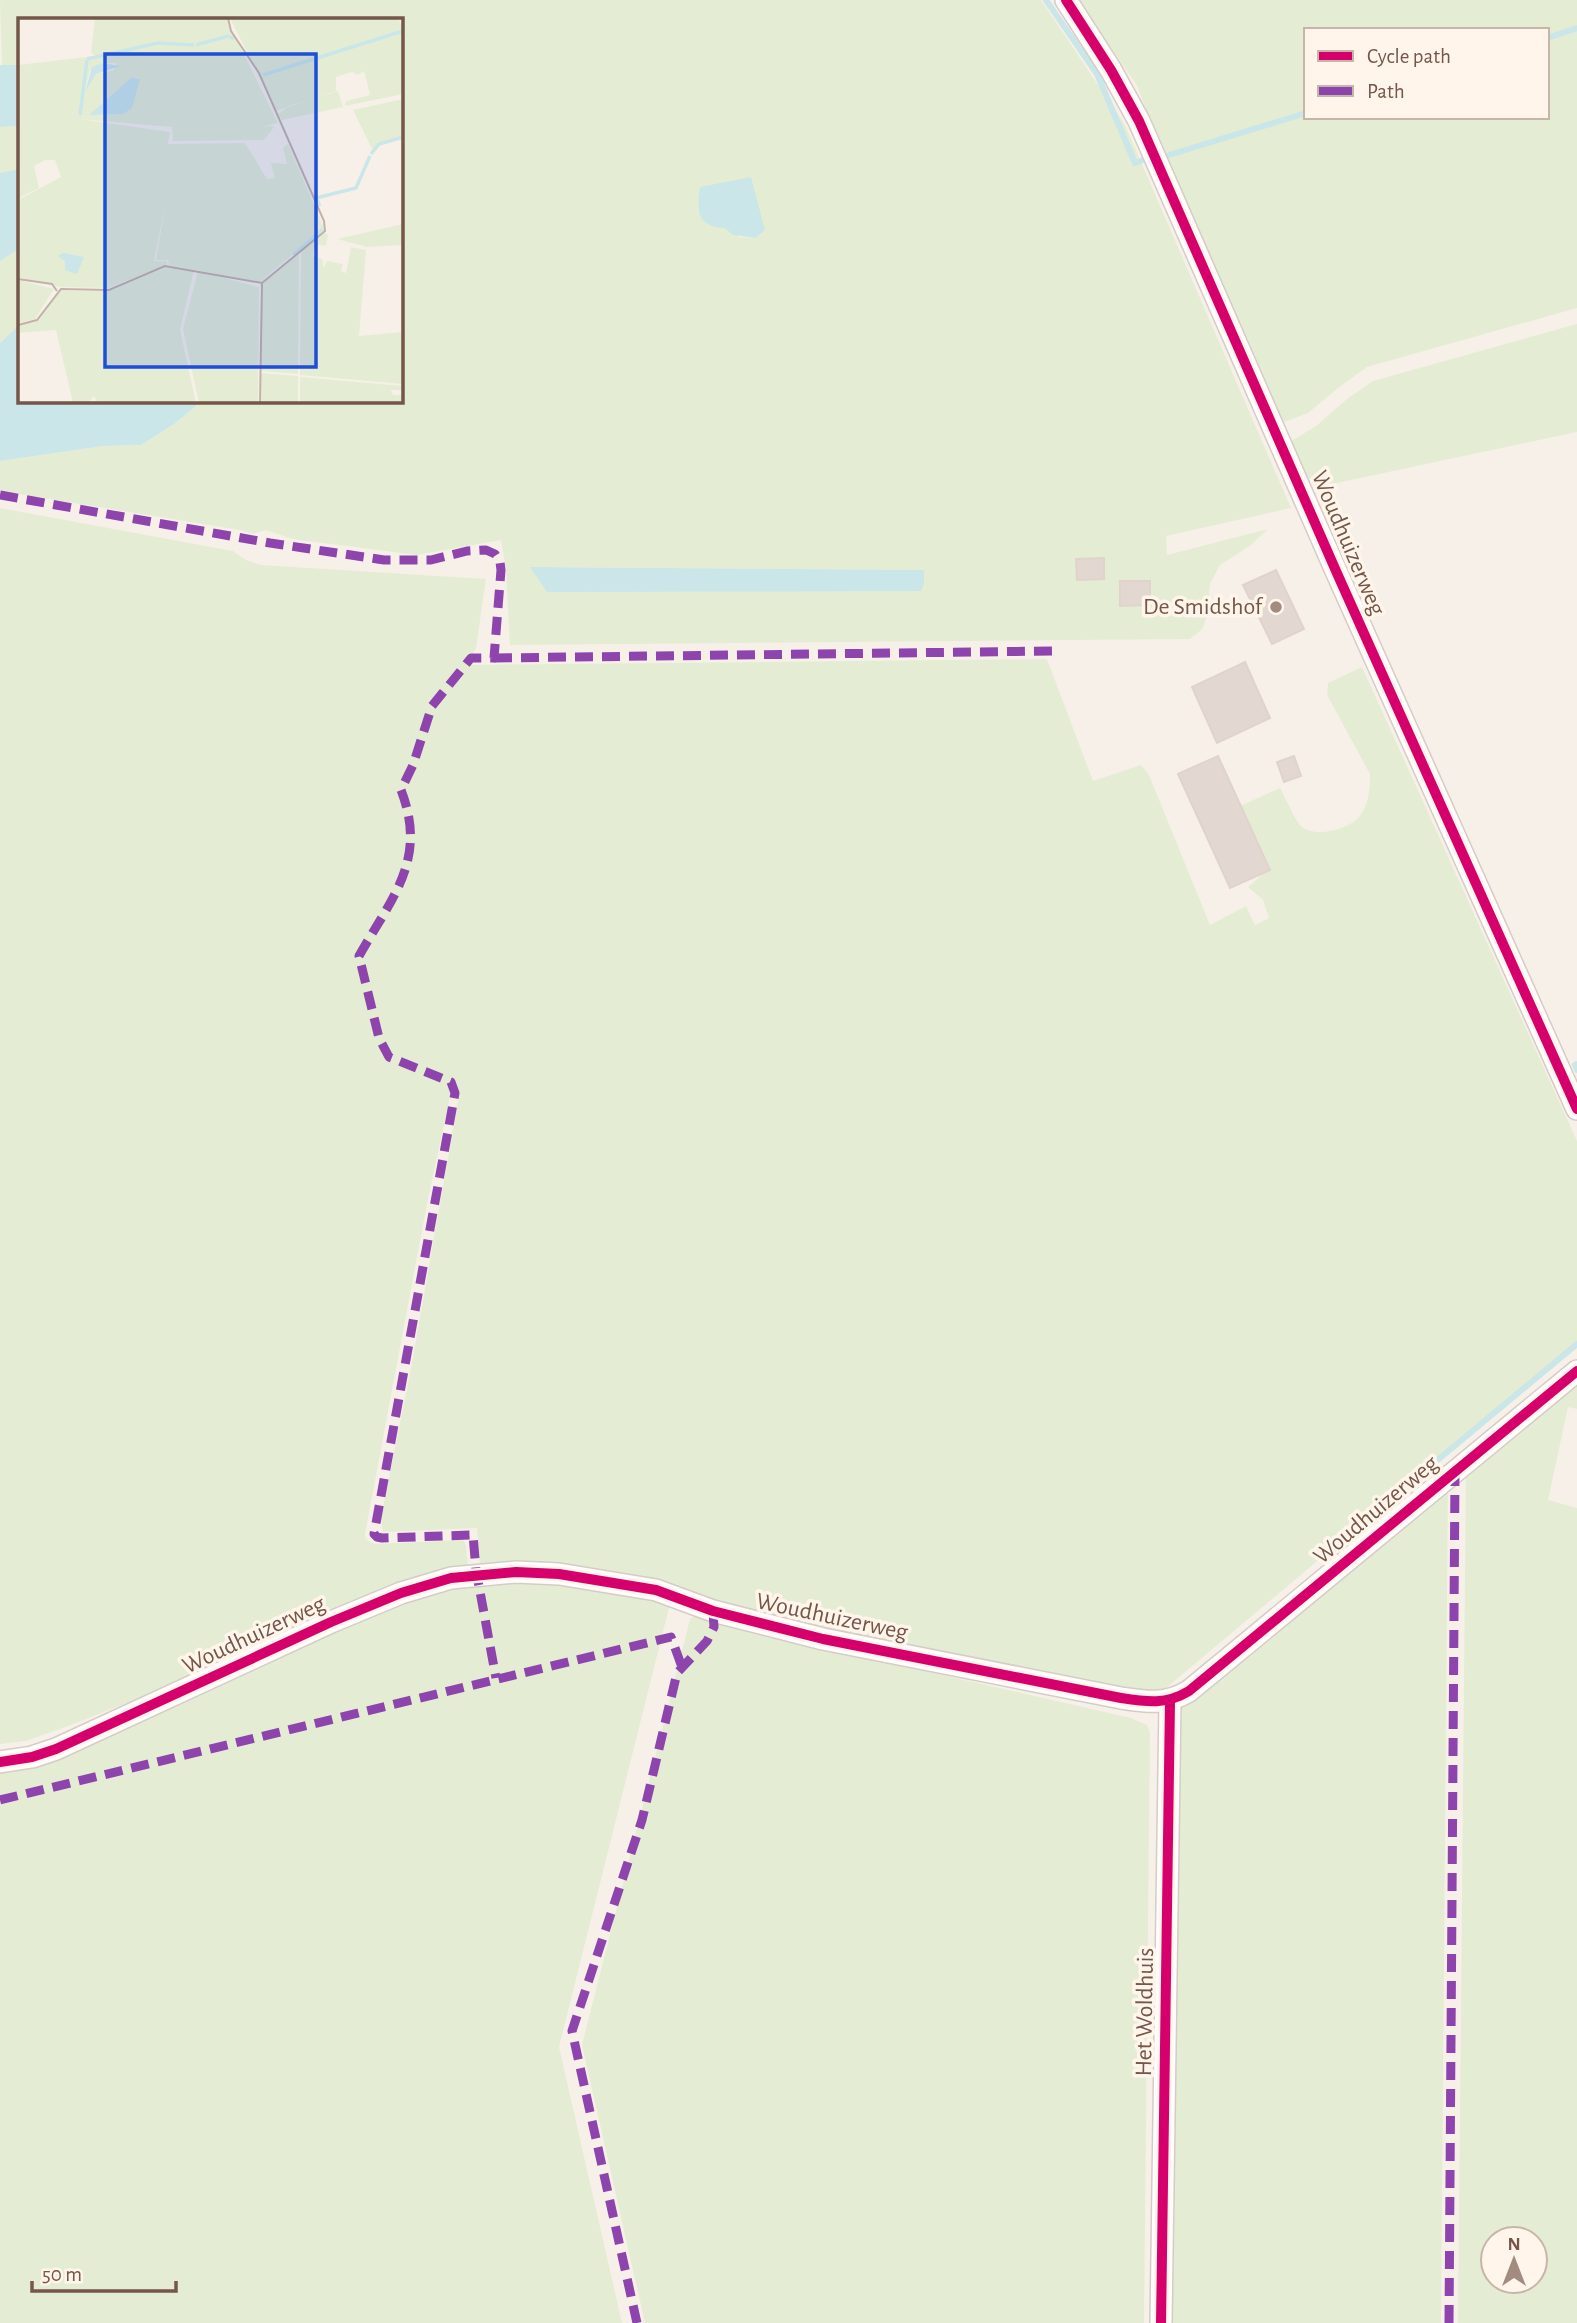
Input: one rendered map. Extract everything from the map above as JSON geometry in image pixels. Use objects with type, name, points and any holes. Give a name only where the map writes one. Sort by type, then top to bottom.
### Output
[{"type":"street","name":"Woudhuizerweg","points":[[1066,0],[1111,70],[1139,121],[1330,559],[1577,1109]]},
{"type":"street","name":"Woudhuizerweg","points":[[0,1762],[32,1757],[56,1749],[331,1622],[401,1593],[451,1578],[516,1572],[559,1574],[656,1590],[713,1611],[823,1639],[1121,1698],[1153,1703],[1170,1701],[1189,1691],[1577,1371]]},
{"type":"street","name":"Het Woldhuis","points":[[1161,2323],[1170,1701]]},
{"type":"green space","points":[[0,0],[1041,0],[1125,125],[1291,508],[1166,536],[1167,555],[1268,529],[1251,545],[1220,565],[1210,584],[1207,616],[1202,629],[1190,639],[510,645],[506,569],[501,540],[417,555],[292,539],[266,530],[252,534],[0,491],[0,461],[103,446],[141,445],[174,424],[201,402],[402,402],[402,18],[18,18],[18,65],[2,65]],"holes":[[[700,187],[765,230],[756,238],[739,237],[698,210]],[[531,567],[923,570],[924,583]]]},
{"type":"green space","points":[[1078,0],[1577,0],[1577,308],[1367,367],[1308,413],[1279,424],[1154,135],[1138,87]]},
{"type":"green space","points":[[18,126],[18,169],[0,173],[0,127]]},
{"type":"green space","points":[[18,250],[18,326],[0,343],[0,261]]},
{"type":"green space","points":[[1577,324],[1577,432],[1318,487],[1298,468],[1288,443],[1316,426],[1373,381]]},
{"type":"green space","points":[[0,508],[233,551],[246,560],[261,565],[486,579],[476,648],[467,665],[1047,659],[1093,781],[1141,765],[1149,775],[1210,925],[1246,906],[1255,925],[1269,918],[1263,900],[1248,887],[1266,871],[1238,807],[1280,788],[1299,824],[1315,832],[1332,831],[1348,825],[1359,817],[1365,808],[1370,774],[1327,695],[1328,683],[1362,667],[1577,1141],[1577,1343],[1159,1694],[1139,1694],[736,1613],[480,1566],[477,1528],[383,1532],[381,1517],[410,1374],[460,1090],[450,1097],[427,1204],[365,1534],[366,1539],[374,1544],[463,1540],[466,1545],[468,1569],[68,1726],[26,1741],[0,1744]]},
{"type":"green space","points":[[1577,1374],[1577,1409],[1568,1407],[1548,1500],[1577,1508],[1577,2323],[1458,2323],[1466,1468]]},
{"type":"green space","points":[[1448,1483],[1441,2323],[1166,2323],[1175,1710]]},
{"type":"green space","points":[[517,1577],[664,1598],[669,1608],[559,2047],[622,2323],[0,2323],[0,1770],[418,1593]]},
{"type":"green space","points":[[695,1615],[746,1630],[1131,1718],[1147,1725],[1150,1733],[1144,2323],[645,2323],[582,2045],[690,1619]]},
{"type":"water","points":[[0,65],[18,65],[18,126],[0,127]]},
{"type":"water","points":[[18,169],[18,250],[0,261],[0,173]]},
{"type":"water","points":[[751,177],[765,230],[756,238],[733,235],[725,228],[709,225],[704,221],[700,216],[698,203],[700,187]]},
{"type":"water","points":[[18,326],[18,402],[201,402],[174,424],[141,445],[103,446],[0,461],[0,343]]},
{"type":"water","points":[[530,567],[924,570],[924,583],[921,591],[547,592]]},
{"type":"building","points":[[1104,558],[1104,579],[1077,580],[1076,559]]},
{"type":"building","points":[[1276,570],[1304,629],[1272,644],[1243,585]]},
{"type":"building","points":[[1120,581],[1150,581],[1150,605],[1120,606]]},
{"type":"building","points":[[1245,662],[1270,718],[1217,743],[1192,687]]},
{"type":"building","points":[[1218,756],[1270,870],[1230,888],[1178,774]]},
{"type":"building","points":[[1294,756],[1301,776],[1284,782],[1277,762]]},
{"type":"waterway","points":[[1046,0],[1097,74],[1135,163],[1143,160]]},
{"type":"waterway","points":[[1549,37],[1577,28]]},
{"type":"waterway","points":[[1169,155],[1304,114]]},
{"type":"waterway","points":[[1577,1064],[1577,1070]]},
{"type":"waterway","points":[[1374,1513],[1577,1344]]},
{"type":"marked path","points":[[0,495],[270,543],[384,560],[431,560],[467,551],[486,550],[495,554],[500,562],[494,658],[471,658],[432,706],[413,765],[401,790],[408,815],[408,858],[394,896],[359,956],[379,1038],[389,1057],[451,1082],[455,1093],[374,1534],[382,1538],[473,1535],[476,1570],[496,1678]]},
{"type":"marked path","points":[[494,658],[1054,651]]},
{"type":"marked path","points":[[1449,2323],[1455,1472]]},
{"type":"marked path","points":[[637,2323],[572,2031],[642,1820],[677,1673],[707,1641],[714,1627],[713,1611]]},
{"type":"marked path","points":[[0,1800],[671,1637],[682,1667]]},
{"type":"cycle path","points":[[1066,0],[1111,70],[1139,121],[1336,571],[1577,1109]]},
{"type":"cycle path","points":[[0,1762],[32,1757],[56,1749],[331,1622],[401,1593],[451,1578],[516,1572],[559,1574],[656,1590],[713,1611],[823,1639],[1121,1698],[1148,1701],[1172,1699],[1189,1691],[1577,1371]]},
{"type":"cycle path","points":[[1161,2323],[1170,1701]]},
{"type":"place","name":"De Smidshof","points":[[1276,607]]}]
